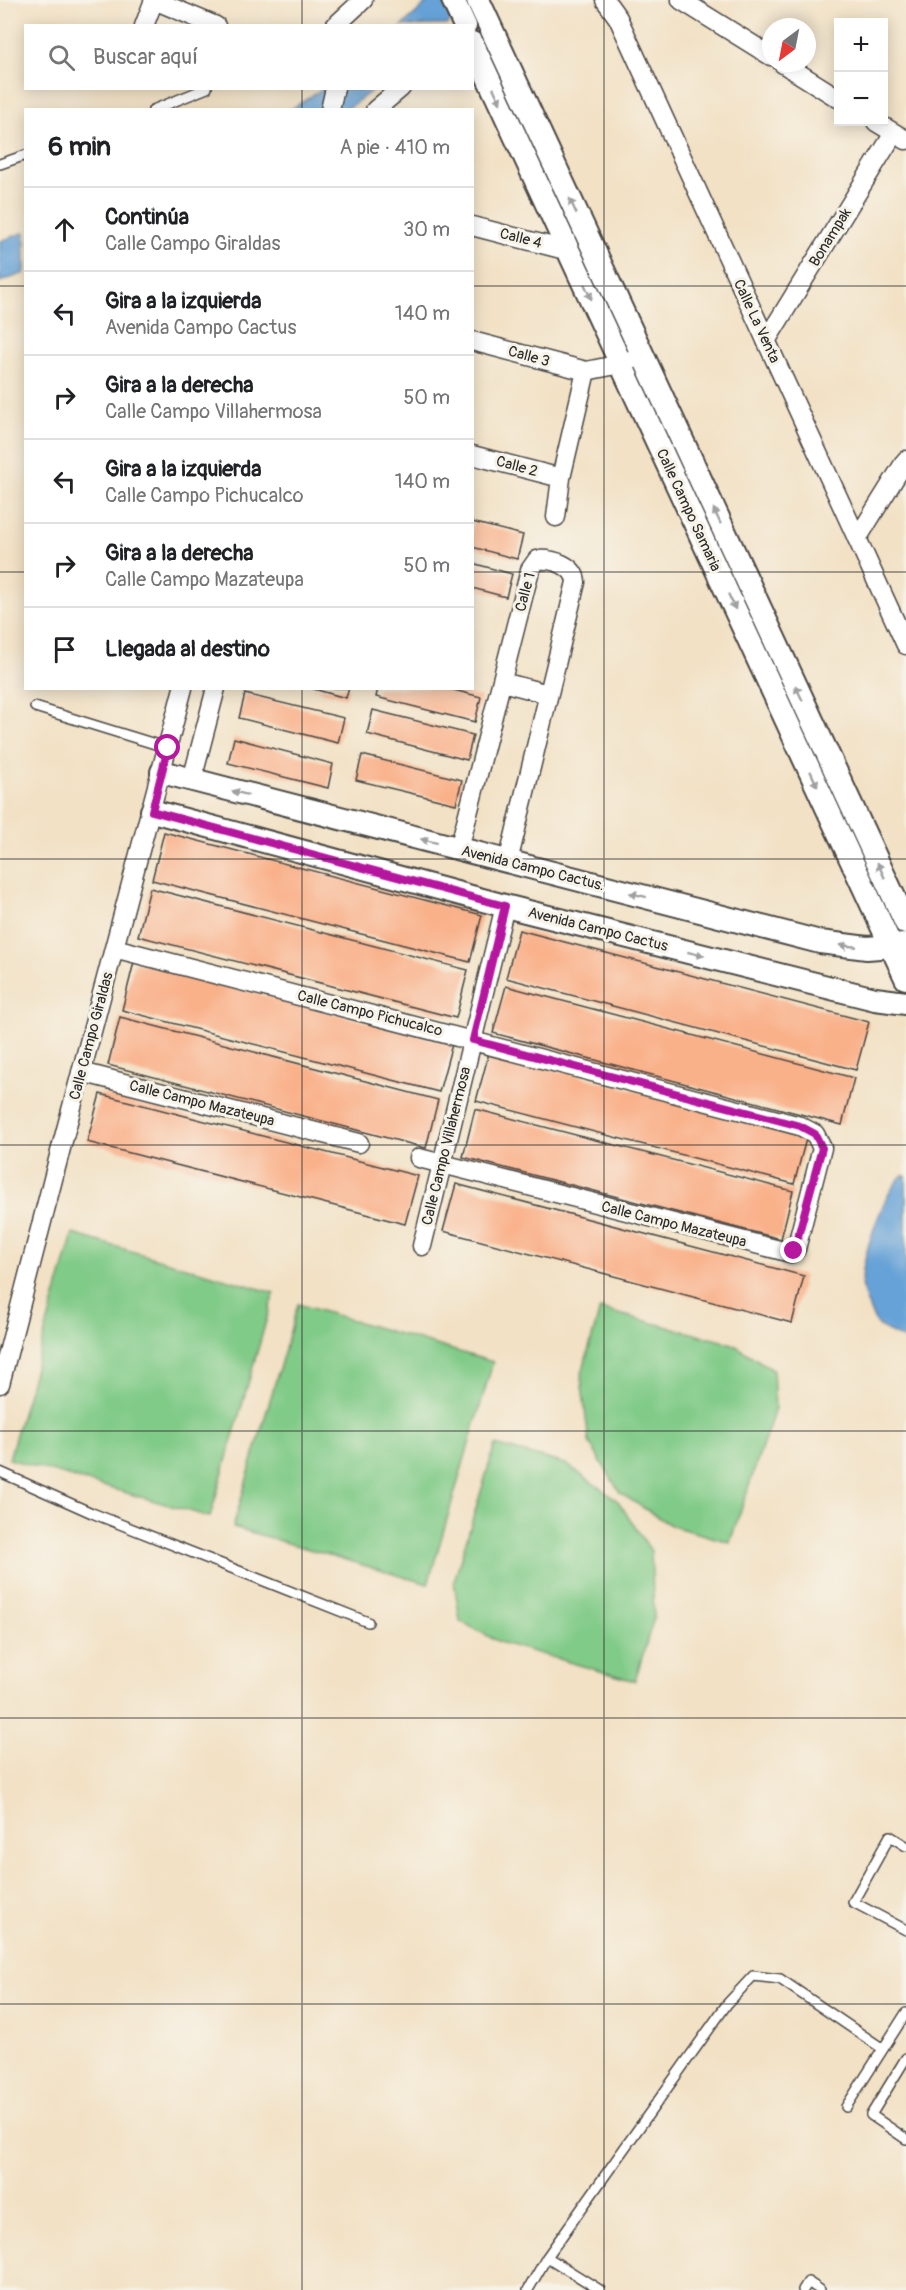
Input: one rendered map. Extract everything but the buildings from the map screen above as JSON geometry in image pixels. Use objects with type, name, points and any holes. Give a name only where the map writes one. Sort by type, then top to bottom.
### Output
[{"type":"street","points":[[145,24],[154,0],[211,24]]},
{"type":"street","points":[[453,0],[464,24]]},
{"type":"street","name":"Calle La Venta","points":[[605,0],[618,18],[906,645]]},
{"type":"street","points":[[618,18],[619,8],[624,0]]},
{"type":"street","points":[[681,0],[762,50]]},
{"type":"street","points":[[337,24],[356,11]]},
{"type":"street","name":"Calle Campo Samaria","points":[[479,17],[642,355],[906,923]]},
{"type":"street","name":"Calle Campo Samaria","points":[[474,47],[621,364],[899,946],[906,978]]},
{"type":"street","points":[[796,72],[834,96]]},
{"type":"street","points":[[330,108],[335,90]]},
{"type":"street","points":[[377,108],[399,90]]},
{"type":"street","points":[[882,126],[900,137]]},
{"type":"street","name":"Bonampak","points":[[766,341],[900,137]]},
{"type":"street","name":"Calle 4","points":[[474,227],[569,251]]},
{"type":"street","name":"Calle 3","points":[[474,342],[586,371]]},
{"type":"street","points":[[556,517],[561,478],[586,371],[621,364],[642,355]]},
{"type":"street","name":"Calle 2","points":[[474,455],[561,478]]},
{"type":"street","points":[[857,538],[906,460]]},
{"type":"street","name":"Calle 1","points":[[459,849],[530,570],[537,560],[543,559],[566,566],[575,574],[576,582],[508,862]]},
{"type":"street","points":[[502,682],[548,694]]},
{"type":"street","name":"Calle Campo Giraldas","points":[[0,1384],[182,690]]},
{"type":"street","points":[[192,780],[215,690]]},
{"type":"street","name":"Avenida Campo Cactus.","points":[[162,772],[820,942],[867,948],[899,946]]},
{"type":"street","name":"Avenida Campo Cactus","points":[[152,811],[505,906],[875,999],[906,1003]]},
{"type":"street","name":"Calle Campo Villahermosa","points":[[422,1246],[505,906]]},
{"type":"street","name":"Calle Campo Pichucalco","points":[[114,948],[800,1126]]},
{"type":"street","name":"Calle Campo Mazateupa","points":[[81,1072],[359,1143]]},
{"type":"street","name":"Calle Campo Mazateupa","points":[[418,1158],[791,1253],[796,1248],[822,1148],[815,1134],[800,1126]]},
{"type":"lane","points":[[158,108],[202,90]]},
{"type":"lane","points":[[0,164],[24,156]]},
{"type":"lane","points":[[35,707],[168,748]]},
{"type":"lane","points":[[0,1472],[92,1513],[368,1622]]},
{"type":"lane","points":[[906,1846],[890,1836],[853,1902],[906,1930]]},
{"type":"lane","points":[[528,2290],[547,2257],[727,2004],[753,1976],[780,1979],[883,2049]]},
{"type":"lane","points":[[846,2107],[906,2013]]},
{"type":"lane","points":[[906,2058],[871,2115],[906,2139]]},
{"type":"lane","points":[[547,2257],[600,2290]]},
{"type":"lane","points":[[803,2290],[808,2282],[820,2290]]},
{"type":"green space","points":[[73,1234],[274,1293],[210,1517],[9,1459]]},
{"type":"green space","points":[[298,1304],[493,1362],[428,1584],[233,1527]]},
{"type":"green space","points":[[600,1309],[733,1344],[773,1370],[775,1409],[730,1542],[672,1526],[620,1493],[589,1442],[581,1377]]},
{"type":"green space","points":[[495,1445],[566,1464],[618,1501],[651,1551],[654,1617],[635,1681],[499,1642],[460,1621],[454,1581]]},
{"type":"water","points":[[430,0],[473,0],[448,24],[404,24]]},
{"type":"water","points":[[320,90],[373,90],[348,108],[293,108]]},
{"type":"water","points":[[24,232],[24,273],[0,282],[0,241]]},
{"type":"water","points":[[902,1176],[906,1176],[906,1341],[875,1321],[863,1291],[862,1282],[866,1257],[881,1210]]},
{"type":"route","points":[[168,748],[152,811],[505,906],[473,1040],[800,1126],[815,1134],[822,1148],[794,1251]]}]
